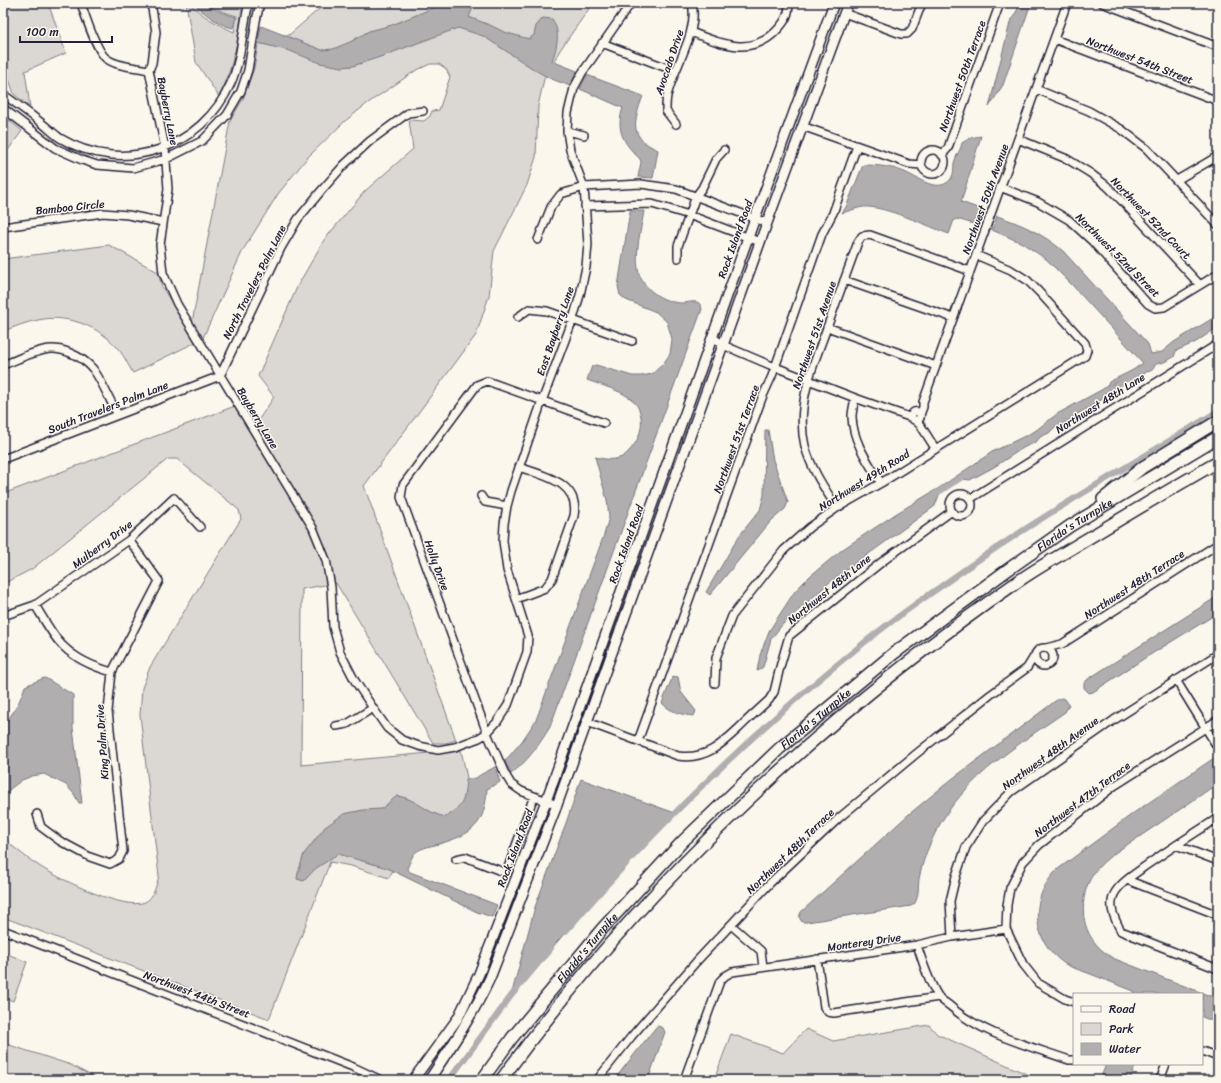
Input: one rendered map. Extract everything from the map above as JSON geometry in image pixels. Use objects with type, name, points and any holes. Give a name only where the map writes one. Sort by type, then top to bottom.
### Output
[{"type":"highway","points":[[1070,526],[1143,467],[1218,421]]},
{"type":"highway","name":"Florida's Turnpike","points":[[482,1080],[512,1038],[602,929],[682,842],[780,748],[893,654],[1006,571],[1070,526],[1218,437]]},
{"type":"highway","name":"Florida's Turnpike","points":[[501,1080],[525,1047],[614,938],[695,851],[795,756],[906,662],[1022,578],[1218,462]]},
{"type":"main road","name":"Rock Island Road","points":[[413,1080],[458,1018],[479,974],[546,801],[755,218],[834,3]]},
{"type":"main road","points":[[429,1080],[472,1013],[490,978],[557,805],[766,223],[848,3]]},
{"type":"main road","points":[[463,1008],[472,1013]]},
{"type":"street","points":[[81,3],[98,49],[106,59],[116,63],[149,70]]},
{"type":"street","name":"Bayberry Lane","points":[[151,3],[156,32],[152,63],[149,70],[165,148],[168,189],[160,245],[163,272],[177,304],[313,528],[326,560],[333,627],[340,652],[355,681],[387,728],[402,740],[419,746],[438,750],[455,747],[479,738],[487,733]]},
{"type":"street","points":[[3,96],[30,114],[60,138],[84,149],[105,155],[134,156],[165,148],[192,133],[218,108],[231,83],[237,67],[248,3]]},
{"type":"street","points":[[3,108],[55,148],[97,165],[133,168],[166,159],[202,141],[227,115],[241,91],[248,70],[260,3]]},
{"type":"street","name":"East Bayberry Lane","points":[[487,733],[497,722],[508,705],[527,652],[528,636],[507,570],[503,541],[507,506],[542,401],[573,319],[586,267],[588,244],[584,187],[570,150],[567,131],[568,113],[574,88],[582,73],[631,3]]},
{"type":"street","name":"Avocado Drive","points":[[676,124],[666,111],[666,97],[693,26],[694,11],[692,3]]},
{"type":"street","points":[[691,32],[722,44],[740,47],[753,44],[764,40],[774,33],[785,20],[789,11],[789,3]]},
{"type":"street","points":[[844,13],[901,34],[907,34],[912,29],[922,3]]},
{"type":"street","name":"Northwest 50th Terrace","points":[[942,154],[948,148],[1000,3]]},
{"type":"street","name":"Northwest 50th Avenue","points":[[916,416],[923,402],[1067,3]]},
{"type":"street","points":[[1102,3],[1218,47]]},
{"type":"street","name":"Northwest 54th Street","points":[[1054,39],[1218,102]]},
{"type":"street","points":[[602,43],[675,71]]},
{"type":"street","points":[[1036,89],[1089,111],[1121,129],[1147,149],[1218,226]]},
{"type":"street","name":"North Travelers Palm Lane","points":[[220,376],[281,248],[298,220],[321,190],[344,165],[370,141],[408,113],[423,111]]},
{"type":"street","points":[[802,126],[909,164],[921,164]]},
{"type":"street","points":[[567,131],[584,135]]},
{"type":"street","name":"Northwest 52nd Court","points":[[1018,139],[1067,160],[1090,173],[1107,186],[1200,285]]},
{"type":"street","name":"Northwest 51st Terrace","points":[[638,741],[822,234],[833,213],[857,146]]},
{"type":"street","points":[[678,258],[678,246],[696,196],[702,188],[716,159],[724,150]]},
{"type":"street","points":[[929,151],[936,151],[942,154],[945,162],[940,172],[932,174],[925,172],[921,164],[923,155],[929,151]]},
{"type":"street","points":[[1177,180],[1218,156]]},
{"type":"street","points":[[538,240],[551,207],[561,194],[584,187],[641,184],[676,189],[766,223]]},
{"type":"street","name":"Northwest 52nd Street","points":[[1000,187],[1038,202],[1069,220],[1092,241],[1148,304],[1156,308],[1164,307],[1200,285]]},
{"type":"street","points":[[585,206],[652,204],[689,215],[760,242]]},
{"type":"street","name":"Bamboo Circle","points":[[3,226],[103,214],[128,215],[163,222]]},
{"type":"street","name":"Northwest 51st Avenue","points":[[837,508],[814,470],[805,447],[802,428],[802,405],[808,380],[858,242],[862,236],[870,236],[970,272]]},
{"type":"street","name":"Northwest 49th Road","points":[[715,683],[716,658],[732,616],[784,550],[810,527],[837,508],[881,483],[1085,356],[1087,350],[1085,343],[1027,280],[1011,270],[976,255]]},
{"type":"street","points":[[1200,285],[1218,274]]},
{"type":"street","points":[[844,280],[953,318]]},
{"type":"street","points":[[518,317],[529,309],[547,311],[632,341]]},
{"type":"street","points":[[827,327],[936,366]]},
{"type":"street","points":[[713,337],[723,345],[808,380],[901,414],[916,416],[935,448]]},
{"type":"street","name":"Northwest 48th Lane","points":[[972,497],[1218,344]]},
{"type":"street","points":[[3,364],[44,350],[57,349],[71,353],[86,362],[94,370],[118,415]]},
{"type":"street","name":"South Travelers Palm Lane","points":[[3,459],[220,376]]},
{"type":"street","name":"Holly Drive","points":[[557,805],[521,791],[511,784],[504,774],[487,733],[401,497],[403,486],[477,386],[487,382],[604,423]]},
{"type":"street","points":[[855,398],[852,416],[855,436],[860,449],[881,483]]},
{"type":"street","points":[[516,599],[545,588],[552,578],[574,516],[575,509],[574,499],[562,484],[519,467]]},
{"type":"street","points":[[963,494],[972,497],[972,505],[968,514],[961,516],[952,511],[950,508],[951,501],[956,495],[963,494]]},
{"type":"street","points":[[481,496],[485,502],[507,506]]},
{"type":"street","name":"Mulberry Drive","points":[[3,616],[35,605],[129,540],[174,498],[200,526]]},
{"type":"street","name":"Northwest 48th Lane","points":[[587,722],[682,757],[698,756],[716,749],[769,700],[774,692],[789,636],[883,561],[952,511]]},
{"type":"street","name":"King Palm Drive","points":[[37,814],[41,827],[60,841],[90,858],[110,864],[119,859],[123,851],[108,712],[112,672],[158,581],[129,540]]},
{"type":"street","name":"Northwest 48th Terrace","points":[[597,1080],[636,1031],[696,962],[770,883],[839,818],[916,754],[990,695],[1027,668],[1038,650],[1062,644],[1186,563],[1218,544]]},
{"type":"street","points":[[35,605],[62,646],[78,659],[112,672]]},
{"type":"street","name":"Northwest 48th Terrace","points":[[1027,668],[1049,664],[1062,644]]},
{"type":"street","points":[[1046,648],[1051,651],[1053,660]]},
{"type":"street","name":"Northwest 48th Avenue","points":[[952,937],[950,901],[956,876],[966,847],[983,821],[1011,792],[1114,720],[1218,654]]},
{"type":"street","points":[[1035,655],[1037,663],[1043,666]]},
{"type":"street","points":[[1176,680],[1218,748]]},
{"type":"street","points":[[336,726],[347,724],[373,708]]},
{"type":"street","name":"Northwest 47th Terrace","points":[[1006,929],[1007,905],[1010,888],[1023,862],[1039,845],[1114,786],[1218,720]]},
{"type":"street","points":[[456,859],[465,857],[506,873],[534,796]]},
{"type":"street","points":[[1218,818],[1176,844],[1127,880],[1115,891],[1111,906],[1113,916],[1120,931],[1218,970]]},
{"type":"street","points":[[1176,844],[1218,861]]},
{"type":"street","points":[[1127,880],[1218,915]]},
{"type":"street","points":[[731,925],[761,951],[763,967]]},
{"type":"street","points":[[1006,929],[1023,964],[1038,983],[1065,999],[1073,1002]]},
{"type":"street","name":"Monterey Drive","points":[[684,1080],[720,982],[725,976],[732,972],[917,945],[952,937],[1006,929]]},
{"type":"street","name":"Northwest 44th Street","points":[[3,930],[353,1067],[381,1080]]},
{"type":"street","points":[[917,945],[926,972],[939,997],[954,1010],[976,1025],[1069,1060],[1073,1060]]},
{"type":"street","points":[[817,959],[824,1007],[828,1012],[834,1013],[939,997]]},
{"type":"street","points":[[1203,1051],[1218,1057]]},
{"type":"street","points":[[1160,1080],[1166,1065]]},
{"type":"green space","points":[[3,3],[48,3],[66,53],[25,71],[30,107],[14,94],[3,61]]},
{"type":"green space","points":[[186,3],[190,3],[205,16],[234,32],[237,16],[221,11],[210,3],[242,3],[240,28],[235,52],[219,97],[196,62]]},
{"type":"green space","points":[[326,3],[593,3],[560,50],[544,79],[538,106],[536,157],[527,185],[494,251],[489,296],[476,335],[364,486],[456,740],[446,743],[433,743],[336,583],[302,589],[301,765],[461,750],[473,806],[400,856],[389,878],[351,866],[330,862],[269,1019],[3,917],[3,837],[22,854],[44,869],[79,887],[109,898],[135,904],[145,902],[151,898],[159,876],[140,715],[142,688],[150,667],[241,519],[239,510],[177,459],[168,459],[32,569],[3,584],[3,494],[235,406],[248,427],[259,419],[274,397],[258,376],[298,285],[324,240],[365,191],[413,149],[409,120],[424,121],[430,116],[432,111],[439,110],[450,77],[446,69],[439,64],[430,64],[415,71],[368,103],[345,121],[307,158],[278,194],[243,250],[202,340],[192,323],[230,121],[243,99],[254,68],[260,34],[289,35]]},
{"type":"green space","points":[[9,120],[22,131],[3,157],[3,125]]},
{"type":"green space","points":[[109,245],[158,272],[162,287],[196,342],[133,373],[117,347],[108,338],[87,325],[75,321],[50,318],[25,323],[3,331],[3,259]]},
{"type":"green space","points":[[3,952],[27,962],[13,1001],[3,997]]},
{"type":"green space","points":[[929,1025],[937,1034],[1040,1080],[714,1080],[731,1034],[783,1053],[806,1029],[833,1041]]},
{"type":"green space","points":[[3,1043],[71,1065],[99,1080],[3,1080]]},
{"type":"water","points":[[194,3],[207,3],[217,10],[236,17],[233,28],[223,25],[212,18]]},
{"type":"water","points":[[445,3],[475,3],[469,17],[504,32],[529,39],[534,35],[536,26],[543,18],[552,19],[555,24],[557,34],[557,45],[552,61],[577,71],[570,86],[549,78],[535,70],[483,36],[458,28],[383,56],[353,66],[342,67],[320,63],[290,51],[258,43],[261,26],[322,50],[333,49],[350,42],[369,31],[392,25]]},
{"type":"water","points":[[1021,3],[1031,3],[1003,85],[989,107],[1010,23]]},
{"type":"water","points":[[587,75],[643,96],[637,114],[636,128],[642,140],[658,150],[653,178],[638,177],[641,162],[640,159],[629,148],[622,136],[620,123],[623,108],[580,89]]},
{"type":"water","points":[[981,136],[961,202],[983,210],[977,225],[957,219],[954,220],[949,234],[894,213],[872,207],[863,207],[842,213],[846,207],[863,165],[895,169],[905,172],[925,182],[938,185],[944,184],[950,180],[953,175],[954,163],[962,143],[970,138]]},
{"type":"water","points":[[630,211],[644,211],[637,255],[638,269],[643,282],[654,293],[661,297],[682,303],[697,302],[700,304],[702,309],[550,727],[533,752],[523,764],[511,774],[505,761],[522,741],[536,720],[604,535],[609,517],[607,500],[595,457],[612,459],[623,457],[637,441],[641,429],[641,416],[636,404],[632,400],[620,392],[587,380],[592,366],[596,365],[632,376],[641,376],[652,374],[663,364],[670,354],[672,339],[667,322],[656,312],[626,300],[620,295],[618,286]]},
{"type":"water","points":[[997,216],[1032,230],[1048,239],[1063,251],[1148,344],[1151,354],[1162,352],[1174,342],[1218,315],[1218,327],[1196,342],[1176,351],[1174,357],[1155,365],[1152,370],[1146,372],[1139,379],[1128,376],[1111,385],[1113,391],[1112,393],[1108,394],[1103,399],[1062,425],[1056,426],[1049,433],[1040,437],[1037,441],[1023,448],[994,467],[970,480],[963,479],[957,483],[955,479],[941,489],[942,492],[939,495],[935,506],[830,582],[782,625],[771,639],[763,667],[757,671],[760,655],[769,631],[795,591],[810,576],[843,549],[897,513],[939,488],[992,452],[1035,431],[1057,414],[1103,389],[1109,382],[1133,370],[1143,363],[1073,286],[1046,259],[1022,243],[992,230]]},
{"type":"water","points":[[765,430],[768,430],[773,460],[788,502],[785,509],[771,521],[710,595],[706,592],[739,536],[760,510],[764,495]]},
{"type":"water","points":[[1218,597],[1218,613],[1093,692],[1089,693],[1084,688],[1084,683],[1088,679]]},
{"type":"water","points":[[673,676],[678,677],[681,692],[696,711],[694,716],[676,712],[669,709],[662,703]]},
{"type":"water","points":[[44,678],[73,695],[73,728],[82,803],[79,803],[74,794],[66,785],[44,774],[32,776],[22,780],[10,789],[3,800],[3,726],[16,708],[25,686]]},
{"type":"water","points":[[1058,699],[1065,699],[1069,705],[1065,712],[1025,739],[987,769],[954,803],[941,823],[926,853],[919,879],[918,894],[915,903],[911,906],[802,922],[799,917],[801,912],[908,815],[952,779]]},
{"type":"water","points":[[1214,758],[1218,764],[1218,783],[1116,852],[1099,867],[1088,884],[1083,903],[1085,923],[1089,934],[1100,949],[1105,953],[1115,959],[1203,993],[1133,993],[1134,991],[1065,964],[1053,954],[1045,943],[1040,931],[1038,905],[1042,892],[1049,880],[1058,869],[1135,812]]},
{"type":"water","points":[[495,767],[500,782],[487,789],[483,811],[480,820],[475,826],[469,832],[461,836],[419,850],[413,855],[407,868],[410,872],[497,905],[492,917],[477,912],[387,868],[338,854],[315,869],[304,881],[297,879],[304,854],[325,827],[344,814],[363,810],[381,809],[397,796],[404,797],[433,813],[446,817],[460,805],[464,797],[466,779],[476,778]]},
{"type":"water","points":[[581,779],[675,813],[599,893],[511,996],[535,907]]},
{"type":"water","points":[[1203,993],[1218,999],[1218,1023],[1203,1017]]},
{"type":"water","points":[[658,1026],[663,1028],[665,1032],[648,1080],[614,1080],[656,1027]]},
{"type":"water","points":[[1106,1065],[1136,1065],[1130,1080],[1100,1080]]},
{"type":"waterway","points":[[1106,392],[1137,373]]},
{"type":"waterway","points":[[565,932],[598,894],[668,820],[740,749],[816,682],[865,642],[918,602],[1008,540],[1218,411]]},
{"type":"waterway","points":[[934,495],[962,477]]},
{"type":"waterway","points":[[449,1080],[511,996],[551,948]]}]
